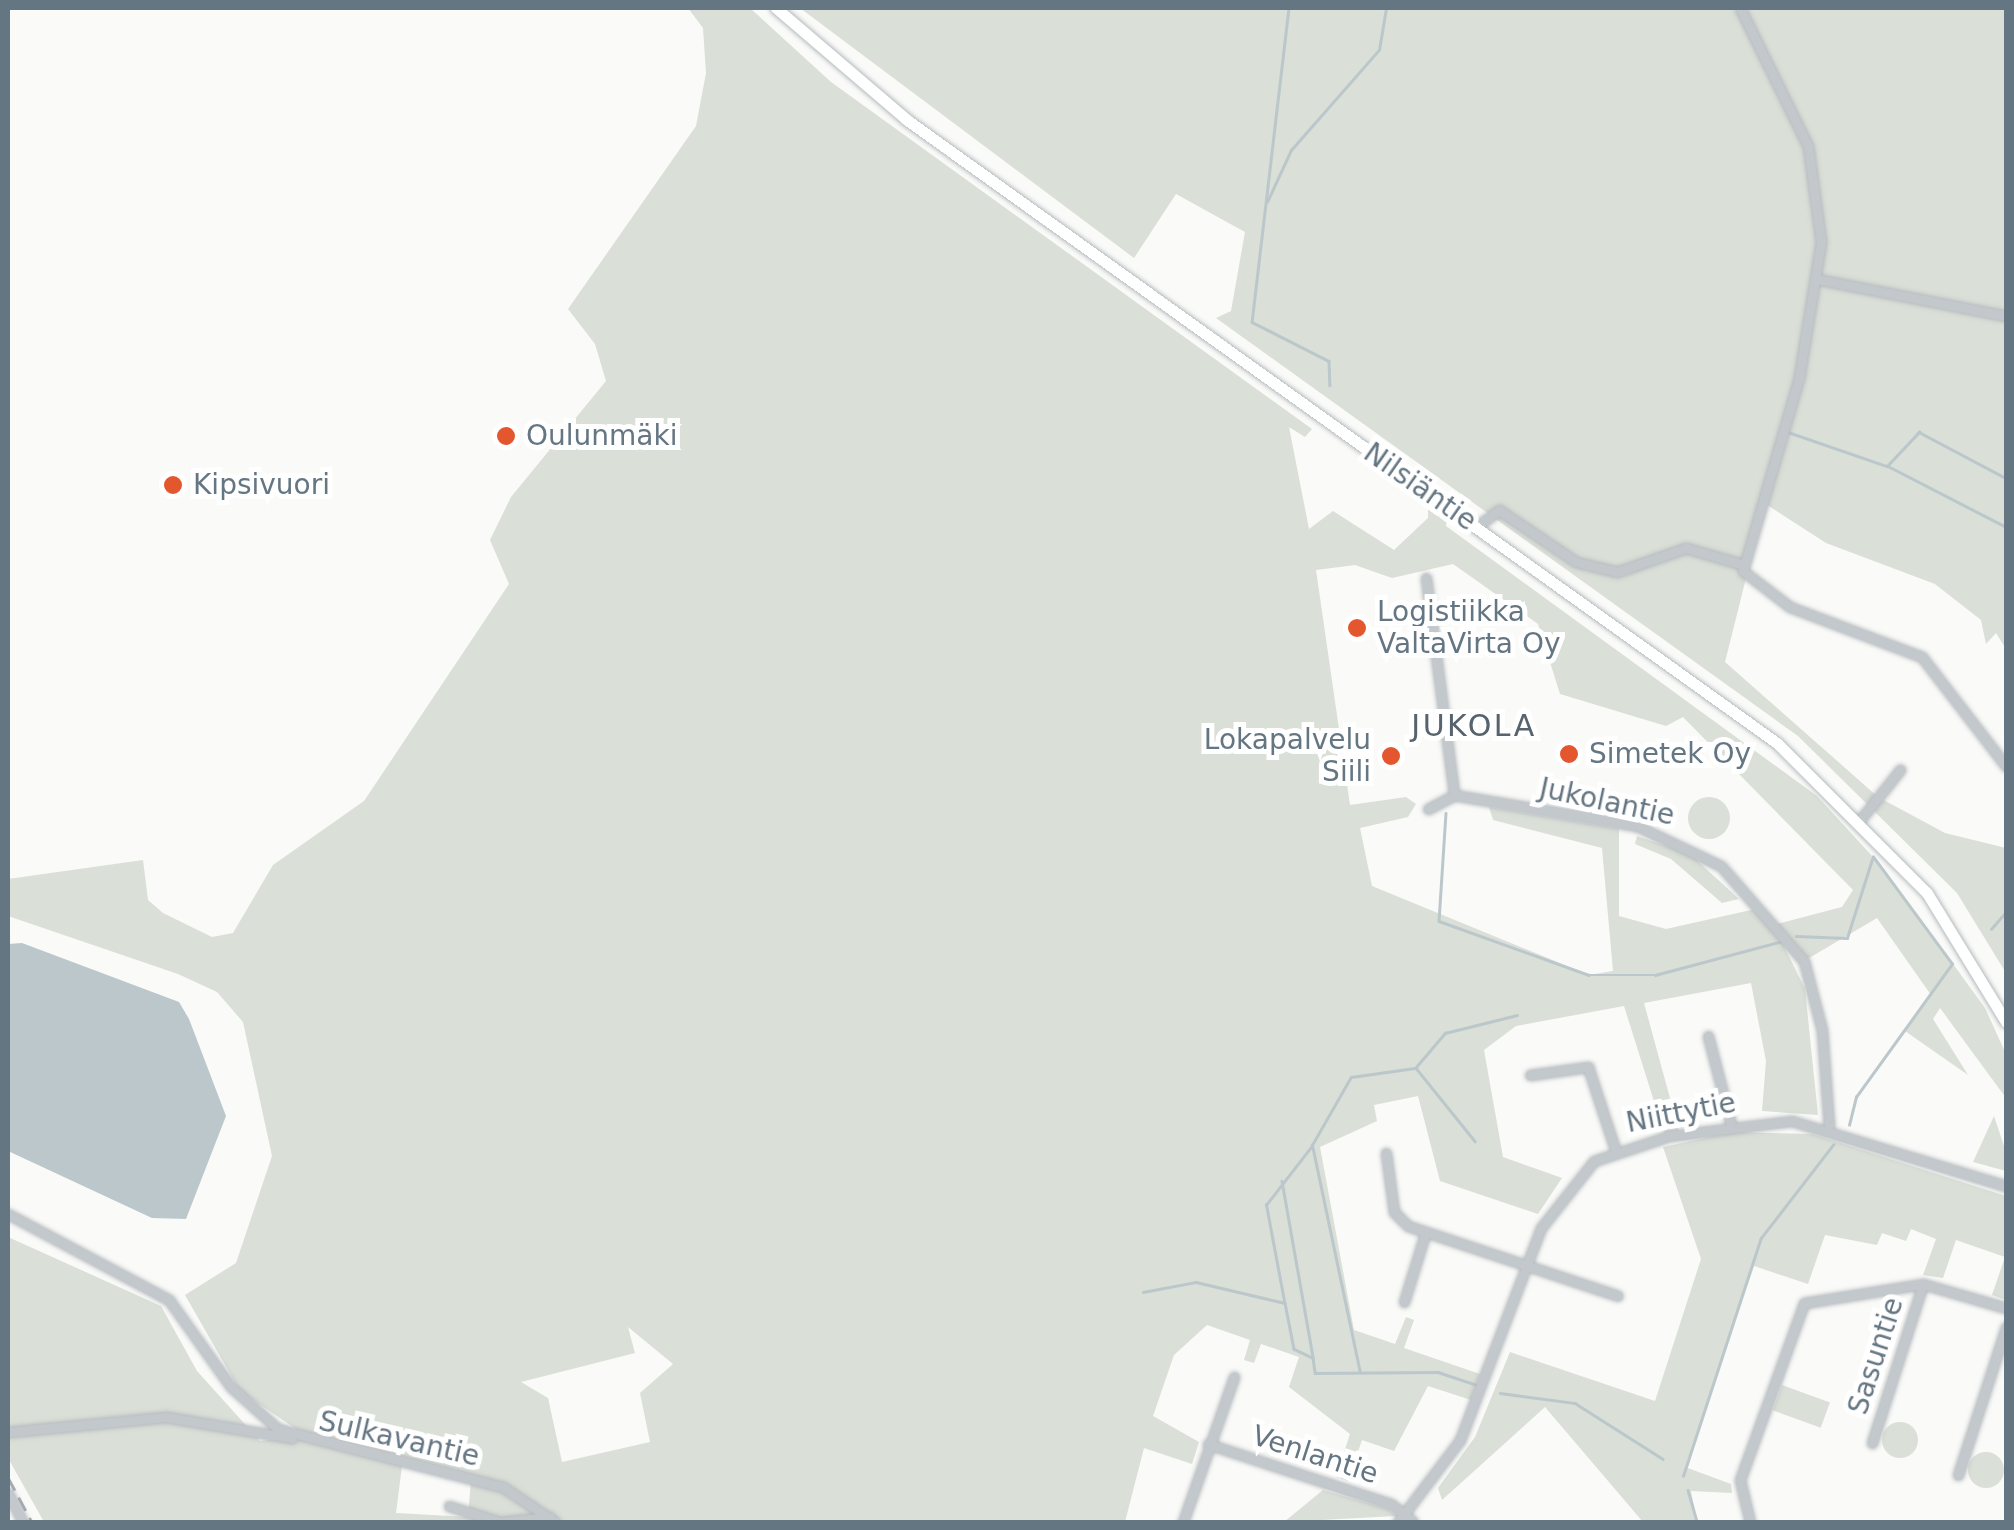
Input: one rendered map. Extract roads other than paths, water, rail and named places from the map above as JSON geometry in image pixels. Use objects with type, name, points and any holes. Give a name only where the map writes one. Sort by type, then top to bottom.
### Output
[{"type":"main road","name":"Nilsiäntie","points":[[776,8],[906,120],[1778,743],[1861,819],[1927,893],[2006,1022]]},
{"type":"street","points":[[1740,8],[1808,146],[1820,208],[1816,280],[1799,378],[1741,564]]},
{"type":"street","points":[[1816,280],[2006,316]]},
{"type":"street","points":[[1476,527],[1499,510],[1576,562],[1616,572],[1686,548],[1741,564],[1751,582],[1790,607],[1922,656],[2006,766]]},
{"type":"street","points":[[1426,578],[1454,796],[1428,809]]},
{"type":"street","points":[[1861,819],[1900,770]]},
{"type":"street","name":"Jukolantie","points":[[1454,796],[1662,832],[1721,866],[1804,960],[1822,1030],[1828,1126]]},
{"type":"street","points":[[1708,1036],[1731,1124]]},
{"type":"street","points":[[1530,1075],[1588,1067],[1615,1149]]},
{"type":"street","name":"Niittytie","points":[[1405,1520],[1477,1408],[1556,1201],[1615,1149],[1731,1124],[1828,1126],[2006,1186]]},
{"type":"street","points":[[1386,1153],[1394,1212],[1425,1234],[1618,1296]]},
{"type":"street","name":"Sulkavantie","points":[[8,1214],[169,1300],[230,1387],[300,1439],[503,1487],[552,1520]]},
{"type":"street","points":[[1404,1302],[1425,1234]]},
{"type":"street","points":[[1750,1522],[1740,1480],[1804,1302],[1924,1284],[2006,1308]]},
{"type":"street","name":"Sasuntie","points":[[1872,1443],[1924,1284]]},
{"type":"street","points":[[1958,1475],[2006,1327]]},
{"type":"street","points":[[1183,1522],[1234,1377]]},
{"type":"street","points":[[8,1432],[166,1418],[300,1439]]},
{"type":"street","name":"Venlantie","points":[[1208,1444],[1405,1520]]},
{"type":"street","points":[[8,1493],[23,1522]]},
{"type":"street","points":[[449,1506],[500,1522],[552,1520]]},
{"type":"waterway","points":[[1289,8],[1252,322],[1329,361],[1330,385]]},
{"type":"waterway","points":[[1267,202],[1291,150],[1379,50],[1386,8]]},
{"type":"waterway","points":[[1788,432],[1887,466],[1919,432],[2006,478]]},
{"type":"waterway","points":[[1888,466],[2006,527]]},
{"type":"waterway","points":[[1446,813],[1439,921],[1589,975],[1655,975],[1783,941]]},
{"type":"waterway","points":[[1849,1125],[1856,1097],[1952,964],[1873,857]]},
{"type":"waterway","points":[[1796,936],[1847,938],[1872,859]]},
{"type":"waterway","points":[[1991,929],[2006,912]]},
{"type":"waterway","points":[[1416,1067],[1445,1033],[1517,1015]]},
{"type":"waterway","points":[[1360,1373],[1312,1145],[1351,1077],[1416,1068],[1475,1141]]},
{"type":"waterway","points":[[1683,1476],[1761,1238],[1833,1145]]},
{"type":"waterway","points":[[1284,1301],[1266,1205],[1311,1147]]},
{"type":"waterway","points":[[1282,1181],[1313,1357]]},
{"type":"waterway","points":[[1143,1292],[1196,1282],[1285,1303],[1294,1349],[1313,1358],[1315,1373],[1438,1372],[1477,1385]]},
{"type":"waterway","points":[[1500,1393],[1575,1403],[1663,1459]]},
{"type":"waterway","points":[[1688,1490],[1697,1522]]},
{"type":"railway","points":[[8,1477],[32,1522]]},
{"type":"place","name":"Oulunmäki","points":[[506,436]]},
{"type":"place","name":"Kipsivuori","points":[[173,485]]},
{"type":"place","name":"Logistiikka ValtaVirta Oy","points":[[1357,628]]},
{"type":"place","name":"Simetek Oy","points":[[1569,754]]},
{"type":"place","name":"Lokapalvelu Siili","points":[[1391,756]]},
{"type":"district","name":"JUKOLA","points":[[1474,726]]}]
